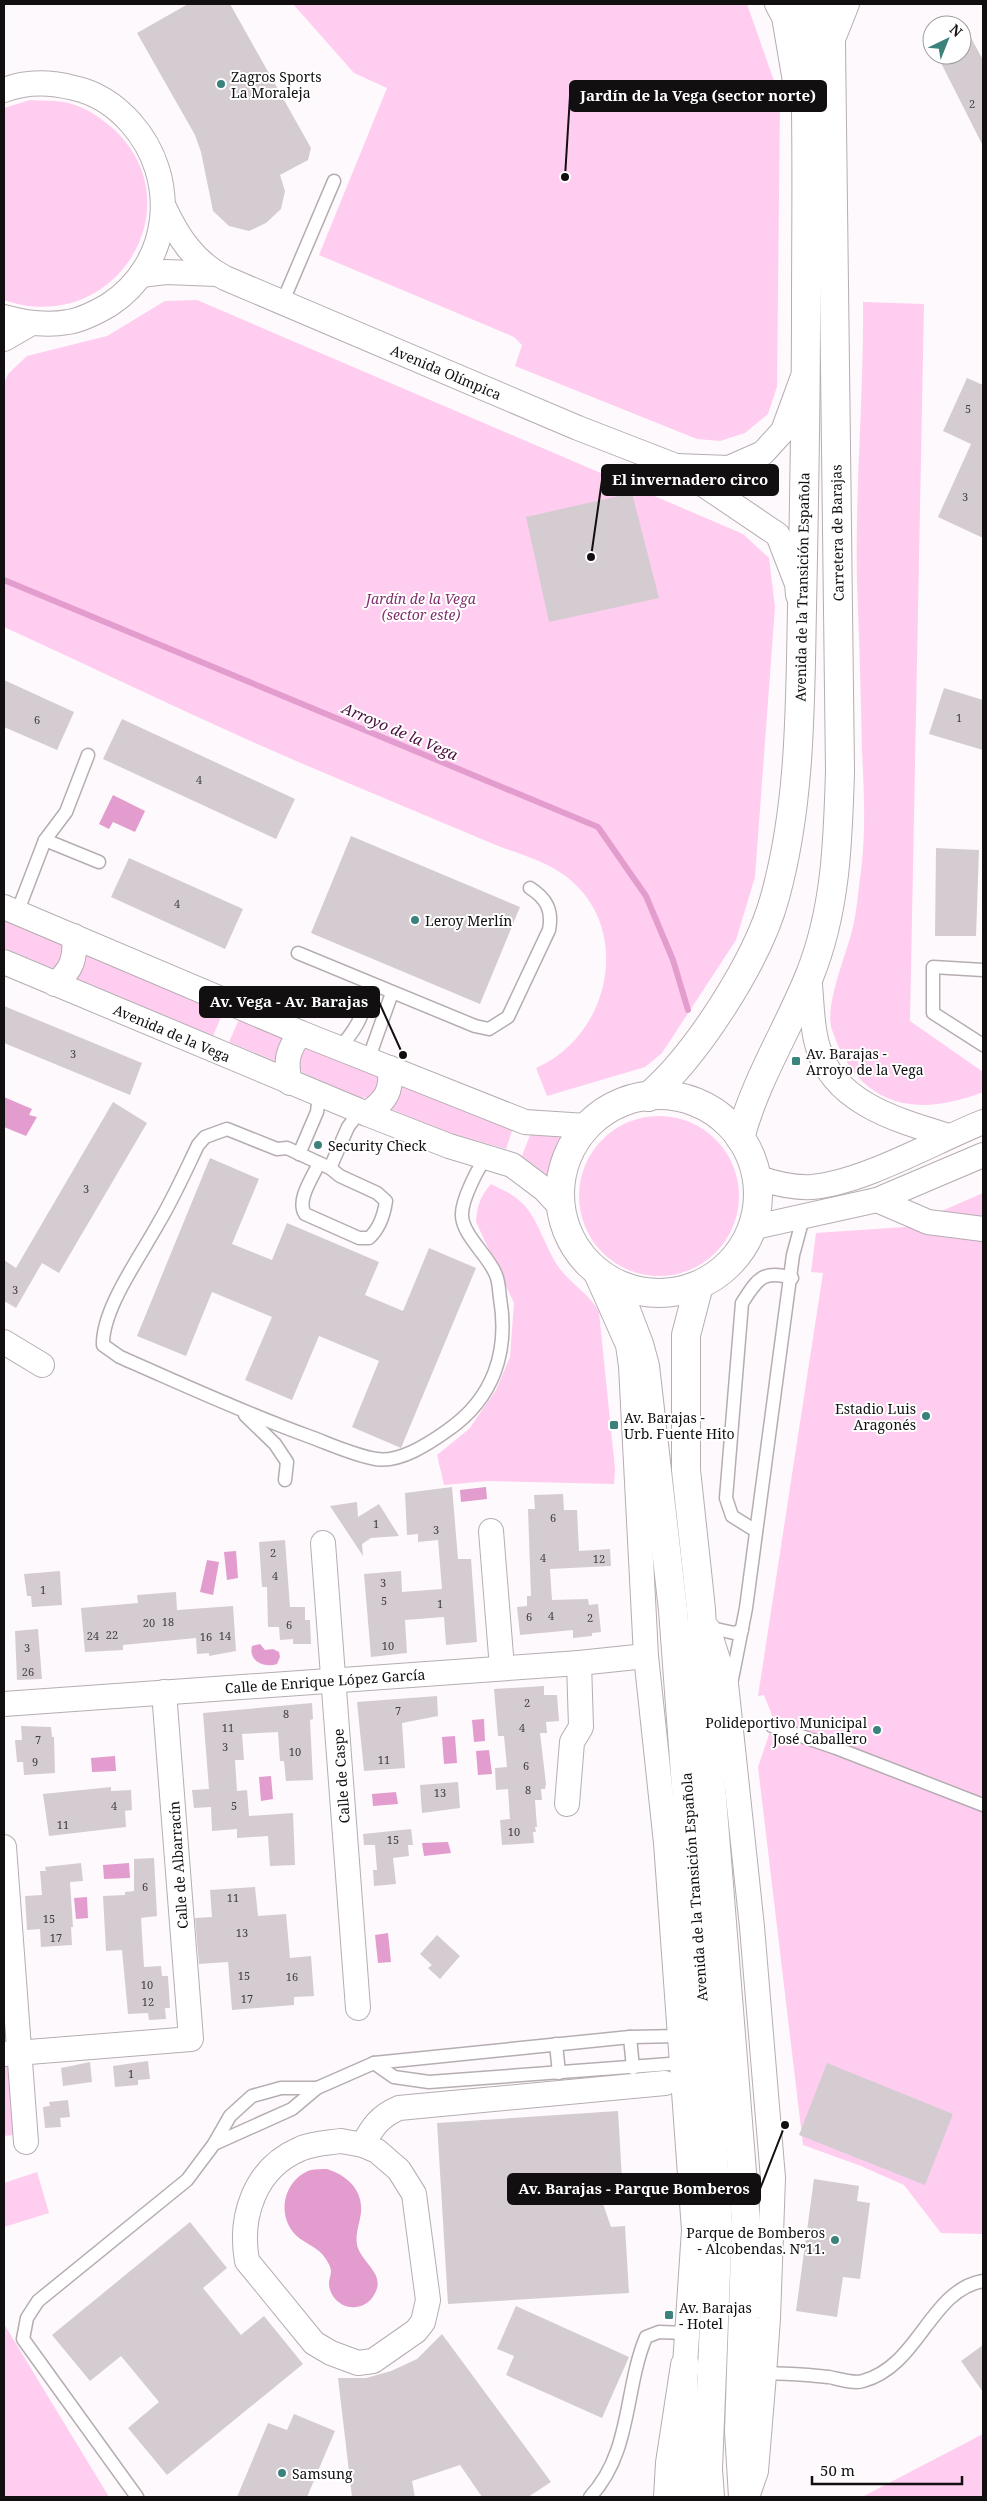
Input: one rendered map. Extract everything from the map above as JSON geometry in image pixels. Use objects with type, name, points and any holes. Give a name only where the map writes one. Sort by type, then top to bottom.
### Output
[{"type":"main road","points":[[798,4],[804,34],[806,147]]},
{"type":"main road","name":"Carretera de Barajas","points":[[740,1138],[748,1109],[810,976],[828,918],[838,847],[840,771],[831,44],[823,4]]},
{"type":"main road","name":"Avenida de la Transición Española","points":[[648,1097],[666,1082],[682,1063],[719,1011],[758,945],[775,897],[788,838],[799,753],[806,367],[806,147]]},
{"type":"main road","points":[[560,1206],[564,1166],[573,1146],[586,1126],[606,1110],[627,1100],[648,1097],[682,1097],[707,1107],[725,1121],[740,1138],[755,1164],[759,1199],[748,1242],[728,1268],[699,1285],[654,1294],[606,1277]]},
{"type":"main road","name":"Avenida de la Transición Española","points":[[560,1206],[573,1244],[606,1277],[639,1344],[645,1366],[673,1610],[718,2224],[708,2469],[710,2497]]},
{"type":"main road","name":"Avenida de la Transición Española","points":[[699,1285],[686,1335],[686,1470],[704,1618],[708,1748],[746,2222],[739,2431],[745,2497]]},
{"type":"main road","points":[[668,2497],[670,2463],[685,2365]]},
{"type":"street","points":[[777,4],[784,17],[806,147]]},
{"type":"street","points":[[831,44],[847,4]]},
{"type":"street","points":[[4,90],[17,85],[53,83],[88,91],[120,110],[144,137],[160,170],[164,207],[158,243],[141,275],[121,297],[96,313],[68,322],[30,324],[4,318]]},
{"type":"street","name":"Avenida Olímpica","points":[[164,207],[177,235],[195,256],[217,274],[493,392],[676,466],[778,535],[797,584],[801,631]]},
{"type":"street","name":"Avenida Olímpica","points":[[141,275],[166,272],[217,274]]},
{"type":"street","points":[[4,339],[30,324]]},
{"type":"street","name":"Avenida Olímpica","points":[[676,466],[729,468],[763,453],[784,431],[806,367]]},
{"type":"street","points":[[10,910],[301,1033],[526,1122],[586,1126]]},
{"type":"street","points":[[55,984],[65,976],[73,965],[75,952],[74,936]]},
{"type":"street","name":"Avenida de la Vega","points":[[4,962],[319,1095],[449,1146],[488,1156],[512,1165],[544,1188],[560,1206]]},
{"type":"street","points":[[810,976],[817,1044],[825,1066],[842,1086],[867,1105],[897,1121],[949,1136]]},
{"type":"street","points":[[290,1083],[287,1071],[287,1054],[301,1033]]},
{"type":"street","points":[[363,1112],[381,1104],[388,1093],[391,1084],[382,1065]]},
{"type":"street","points":[[756,1176],[784,1184],[811,1187],[832,1184],[864,1174],[983,1122]]},
{"type":"street","points":[[751,1228],[803,1218],[877,1200],[983,1155]]},
{"type":"street","points":[[877,1200],[928,1222],[983,1230]]},
{"type":"street","points":[[606,1277],[628,1345],[637,1460],[646,1656],[666,1843],[683,2063],[694,2230],[685,2365],[688,2477],[691,2497]]},
{"type":"street","points":[[4,1342],[42,1365]]},
{"type":"street","points":[[491,1531],[502,1668]]},
{"type":"street","name":"Calle de Caspe","points":[[323,1543],[358,2008]]},
{"type":"street","points":[[704,1618],[726,1684],[752,1927],[773,2178],[768,2318],[756,2471],[745,2497]]},
{"type":"street","name":"Calle de Enrique López García","points":[[4,1704],[579,1663],[646,1656]]},
{"type":"street","points":[[567,1804],[572,1742],[580,1728],[579,1663]]},
{"type":"street","name":"Calle de Albarracín","points":[[11,2054],[191,2039],[164,1692]]},
{"type":"street","points":[[4,1847],[11,2054],[26,2142]]},
{"type":"street","points":[[363,2145],[372,2127],[389,2112],[399,2108],[665,2083]]},
{"type":"street","points":[[341,2141],[363,2145],[377,2151],[399,2170],[414,2194],[428,2300],[423,2322],[416,2331],[373,2361],[358,2362],[331,2354],[314,2343],[247,2261],[244,2229],[252,2196],[269,2171],[279,2161],[300,2149],[314,2144],[341,2141]]},
{"type":"lane","points":[[283,301],[334,181]]},
{"type":"lane","points":[[10,910],[45,840],[66,812],[88,755]]},
{"type":"lane","points":[[45,840],[99,862]]},
{"type":"lane","points":[[298,952],[392,993],[489,1029],[508,1017],[548,930],[551,919],[549,907],[542,895],[530,888]]},
{"type":"lane","points":[[983,970],[932,967],[933,1013],[983,1046]]},
{"type":"lane","points":[[338,1048],[350,1037],[357,1027],[373,985]]},
{"type":"lane","points":[[382,1065],[372,1049],[375,1034],[392,993]]},
{"type":"lane","points":[[299,1154],[317,1112],[319,1095]]},
{"type":"lane","points":[[363,1112],[348,1127],[325,1165],[303,1200],[301,1208],[305,1214],[358,1238],[369,1238],[374,1233],[385,1212],[386,1201],[377,1193],[340,1176],[325,1165],[287,1148],[277,1149],[227,1129],[206,1137],[198,1145],[163,1217],[108,1312],[102,1331],[102,1345],[120,1357],[237,1408],[351,1452],[378,1459],[393,1458],[432,1441],[456,1425],[474,1407],[494,1378],[504,1320],[496,1275],[475,1240],[466,1233],[462,1214],[480,1164],[488,1156]]},
{"type":"lane","points":[[726,1684],[732,1679],[742,1630],[792,1278],[793,1255],[803,1218]]},
{"type":"lane","points":[[756,1531],[732,1516],[726,1498],[742,1302],[756,1281],[771,1273],[792,1278]]},
{"type":"lane","points":[[237,1408],[275,1444],[287,1462],[285,1480]]},
{"type":"lane","points":[[704,1618],[734,1633],[742,1630]]},
{"type":"lane","points":[[772,1726],[836,1748],[983,1805]]},
{"type":"lane","points":[[214,2144],[292,2109],[317,2088],[374,2063],[630,2037],[680,2036]]},
{"type":"lane","points":[[630,2037],[633,2068]]},
{"type":"lane","points":[[556,2044],[559,2073]]},
{"type":"lane","points":[[374,2063],[394,2077],[429,2082],[683,2063]]},
{"type":"lane","points":[[137,2497],[24,2339],[27,2318],[38,2301],[187,2180],[214,2144],[230,2116],[252,2096],[281,2088],[317,2088]]},
{"type":"lane","points":[[764,2374],[826,2377],[861,2382],[893,2368],[950,2297],[974,2283],[983,2281]]},
{"type":"lane","points":[[590,2497],[601,2486],[619,2450],[628,2416],[639,2353],[646,2337],[659,2332],[686,2333]]},
{"type":"green space","points":[[293,4],[747,4],[780,98],[777,387],[768,414],[745,433],[720,441],[697,439],[515,366],[522,345],[514,337],[319,255],[387,88],[354,73]]},
{"type":"green space","points":[[30,100],[55,101],[77,105],[105,122],[136,157],[147,191],[145,225],[132,256],[110,282],[80,300],[44,307],[4,300],[4,108]]},
{"type":"green space","name":"Jardín de la Vega (sector este)","points":[[197,300],[743,534],[769,558],[775,607],[755,877],[736,940],[662,1053],[645,1067],[547,1096],[536,1068],[562,1052],[583,1030],[598,1003],[605,975],[605,945],[598,917],[582,892],[558,871],[534,859],[491,843],[298,762],[4,627],[4,384],[8,374],[27,356],[107,336],[165,301]]},
{"type":"green space","points":[[863,302],[924,304],[910,1021],[983,1072],[983,1092],[958,1100],[934,1104],[912,1104],[891,1100],[873,1090],[857,1076],[843,1056],[832,1030],[830,1020],[833,995],[855,916],[864,841],[857,580]]},
{"type":"green space","points":[[4,918],[61,943],[65,950],[58,966],[51,968],[4,948]]},
{"type":"green space","points":[[85,952],[224,1010],[213,1036],[75,978]]},
{"type":"green space","points":[[240,1017],[287,1036],[278,1047],[275,1061],[229,1042]]},
{"type":"green space","points":[[305,1047],[376,1075],[380,1081],[379,1088],[369,1097],[361,1098],[303,1073],[298,1068],[296,1056]]},
{"type":"green space","points":[[399,1084],[513,1128],[506,1149],[446,1132],[388,1108]]},
{"type":"green space","points":[[667,1116],[697,1125],[716,1139],[726,1151],[733,1165],[738,1180],[738,1212],[733,1227],[726,1241],[716,1253],[704,1263],[682,1273],[667,1276],[651,1276],[636,1273],[614,1263],[592,1241],[580,1212],[579,1188],[582,1173],[592,1151],[614,1129],[643,1117]]},
{"type":"green space","points":[[532,1130],[567,1131],[555,1156],[550,1177],[522,1156]]},
{"type":"green space","points":[[491,1184],[513,1196],[524,1205],[534,1219],[560,1269],[591,1300],[599,1312],[615,1469],[614,1484],[488,1481],[444,1485],[437,1455],[469,1429],[496,1390],[510,1357],[514,1303],[476,1222],[480,1202]]},
{"type":"green space","name":"Polideportivo Municipal José Caballero","points":[[983,1193],[983,2234],[941,2233],[904,2185],[861,2166],[803,2145],[758,1767],[774,1720],[764,1695],[758,1696],[823,1273],[811,1272],[816,1233],[905,1227]]},
{"type":"green space","points":[[4,2064],[8,2064],[13,2135],[4,2136]]},
{"type":"green space","points":[[37,2172],[49,2213],[4,2227],[4,2183]]},
{"type":"green space","points":[[4,2324],[109,2497],[4,2497]]},
{"type":"green space","points":[[983,2434],[983,2497],[862,2497]]},
{"type":"shaded area","points":[[113,795],[145,811],[135,832],[113,822],[109,829],[99,824]]},
{"type":"shaded area","points":[[4,1097],[32,1109],[29,1115],[37,1117],[26,1136],[4,1127]]},
{"type":"shaded area","points":[[486,1487],[487,1499],[461,1502],[460,1490]]},
{"type":"shaded area","points":[[236,1551],[238,1578],[227,1580],[224,1552]]},
{"type":"shaded area","points":[[207,1560],[219,1562],[213,1595],[200,1592]]},
{"type":"shaded area","points":[[260,1644],[265,1650],[273,1649],[279,1652],[280,1657],[277,1664],[267,1665],[255,1660],[251,1652],[252,1646]]},
{"type":"shaded area","points":[[484,1719],[485,1741],[474,1742],[472,1720]]},
{"type":"shaded area","points":[[455,1736],[457,1763],[444,1764],[442,1737]]},
{"type":"shaded area","points":[[489,1750],[492,1774],[478,1775],[476,1751]]},
{"type":"shaded area","points":[[115,1756],[116,1771],[92,1772],[91,1758]]},
{"type":"shaded area","points":[[271,1776],[273,1799],[261,1801],[259,1777]]},
{"type":"shaded area","points":[[396,1792],[398,1804],[373,1806],[372,1794]]},
{"type":"shaded area","points":[[448,1842],[451,1853],[424,1856],[422,1843]]},
{"type":"shaded area","points":[[129,1863],[130,1878],[104,1879],[103,1865]]},
{"type":"shaded area","points":[[87,1897],[88,1918],[76,1919],[74,1898]]},
{"type":"shaded area","points":[[388,1933],[391,1962],[378,1963],[375,1935]]},
{"type":"shaded area","points":[[327,2169],[341,2175],[352,2184],[361,2204],[357,2245],[378,2281],[377,2288],[372,2297],[367,2303],[359,2306],[346,2306],[337,2301],[331,2293],[329,2282],[331,2271],[328,2263],[323,2255],[293,2232],[285,2215],[286,2196],[295,2180],[311,2170]]},
{"type":"building","name":"Zagros Sports La Moraleja","points":[[188,4],[230,4],[311,148],[308,160],[280,175],[285,191],[281,209],[266,223],[249,231],[229,226],[213,211],[201,152],[195,135],[137,33]]},
{"type":"building","points":[[972,40],[983,60],[983,146],[942,65],[972,65]]},
{"type":"building","points":[[967,378],[983,385],[983,538],[938,517],[971,444],[943,431]]},
{"type":"building","points":[[632,493],[659,598],[549,622],[526,517]]},
{"type":"building","points":[[4,680],[74,712],[57,750],[4,727]]},
{"type":"building","points":[[944,688],[983,700],[983,750],[929,734]]},
{"type":"building","points":[[122,719],[295,799],[276,839],[103,759]]},
{"type":"building","name":"Leroy Merlín","points":[[351,836],[520,907],[480,1004],[311,933]]},
{"type":"building","points":[[936,848],[979,850],[976,936],[935,936]]},
{"type":"building","points":[[129,858],[243,909],[225,949],[111,897]]},
{"type":"building","points":[[4,1006],[142,1063],[130,1095],[4,1043]]},
{"type":"building","points":[[113,1102],[147,1123],[59,1273],[42,1263],[16,1308],[4,1301],[4,1260],[16,1268]]},
{"type":"building","points":[[210,1158],[259,1179],[232,1244],[272,1260],[287,1223],[379,1262],[365,1295],[403,1311],[429,1248],[476,1268],[401,1448],[352,1427],[379,1361],[319,1336],[292,1400],[245,1380],[272,1317],[212,1292],[186,1356],[137,1336]]},
{"type":"building","points":[[452,1487],[458,1559],[471,1559],[477,1642],[446,1645],[444,1617],[405,1620],[407,1653],[371,1657],[364,1574],[401,1571],[402,1592],[442,1589],[438,1540],[418,1542],[418,1534],[407,1535],[405,1493]]},
{"type":"building","points":[[563,1494],[564,1510],[577,1510],[579,1551],[610,1549],[611,1566],[550,1569],[552,1600],[588,1599],[589,1605],[598,1604],[601,1632],[592,1633],[592,1636],[573,1638],[573,1630],[520,1635],[517,1607],[527,1606],[527,1596],[531,1596],[528,1509],[535,1509],[534,1495]]},
{"type":"building","points":[[357,1502],[358,1517],[379,1504],[399,1536],[371,1538],[362,1544],[363,1556],[330,1506]]},
{"type":"building","points":[[285,1540],[290,1607],[305,1607],[305,1620],[310,1620],[311,1644],[293,1644],[293,1639],[280,1640],[279,1627],[268,1627],[267,1587],[262,1587],[259,1542]]},
{"type":"building","points":[[60,1571],[62,1605],[32,1607],[31,1596],[27,1596],[24,1574]]},
{"type":"building","points":[[176,1592],[177,1610],[233,1606],[236,1651],[209,1656],[209,1653],[197,1654],[196,1638],[123,1645],[123,1650],[85,1652],[81,1608],[138,1603],[137,1595]]},
{"type":"building","points":[[38,1629],[42,1679],[17,1680],[15,1631]]},
{"type":"building","points":[[544,1686],[544,1695],[557,1695],[559,1721],[546,1722],[547,1733],[540,1733],[546,1784],[545,1789],[541,1789],[542,1800],[535,1800],[537,1827],[535,1827],[536,1832],[533,1832],[534,1843],[502,1845],[500,1820],[510,1819],[508,1789],[496,1790],[495,1768],[507,1767],[504,1736],[498,1736],[494,1689]]},
{"type":"building","points":[[437,1696],[438,1716],[402,1723],[405,1768],[364,1771],[357,1702]]},
{"type":"building","points":[[312,1703],[313,1719],[310,1720],[313,1780],[286,1781],[284,1761],[280,1761],[278,1732],[242,1734],[244,1760],[235,1760],[237,1791],[247,1790],[249,1816],[293,1813],[295,1865],[270,1866],[268,1836],[237,1838],[237,1829],[212,1831],[211,1807],[194,1808],[192,1790],[209,1789],[203,1713]]},
{"type":"building","points":[[21,1726],[51,1727],[52,1737],[54,1737],[55,1773],[24,1775],[23,1762],[17,1762],[15,1740],[22,1740]]},
{"type":"building","points":[[458,1782],[460,1808],[422,1813],[420,1785]]},
{"type":"building","points":[[111,1787],[111,1791],[131,1790],[132,1810],[125,1811],[126,1827],[49,1836],[43,1794]]},
{"type":"building","points":[[411,1829],[413,1845],[408,1845],[409,1856],[393,1858],[396,1884],[374,1886],[373,1870],[377,1870],[375,1845],[364,1845],[363,1834]]},
{"type":"building","points":[[154,1858],[157,1916],[141,1918],[144,1967],[161,1966],[162,1976],[168,1976],[170,2008],[165,2008],[166,2019],[149,2020],[148,2013],[128,2014],[122,1950],[106,1951],[103,1896],[125,1895],[125,1892],[134,1891],[134,1859]]},
{"type":"building","points":[[81,1863],[83,1881],[70,1882],[73,1927],[71,1927],[72,1945],[41,1947],[40,1929],[27,1930],[25,1896],[42,1895],[40,1871],[46,1871],[45,1867]]},
{"type":"building","points":[[255,1887],[258,1916],[286,1914],[290,1958],[311,1956],[314,1996],[294,1997],[294,2005],[232,2010],[228,1962],[199,1964],[195,1918],[212,1917],[210,1890]]},
{"type":"building","points":[[437,1935],[460,1956],[440,1979],[428,1968],[432,1965],[420,1954]]},
{"type":"building","points":[[148,2061],[150,2079],[138,2080],[138,2085],[115,2087],[113,2066]]},
{"type":"building","points":[[90,2062],[92,2082],[63,2086],[61,2068]]},
{"type":"building","points":[[827,2063],[953,2114],[925,2185],[799,2135]]},
{"type":"building","points":[[68,2100],[70,2117],[60,2118],[61,2127],[45,2128],[43,2107],[50,2106],[49,2102]]},
{"type":"building","points":[[618,2111],[622,2179],[595,2180],[611,2227],[625,2226],[629,2293],[448,2304],[437,2123]]},
{"type":"building","name":"Parque de Bomberos - Alcobendas. Nº11.","points":[[814,2179],[859,2186],[857,2201],[870,2203],[860,2279],[843,2277],[837,2317],[796,2311]]},
{"type":"building","points":[[190,2222],[227,2268],[203,2288],[241,2335],[264,2316],[303,2364],[167,2475],[128,2428],[159,2402],[121,2356],[90,2381],[52,2335]]},
{"type":"building","points":[[516,2306],[629,2357],[602,2418],[506,2375],[514,2356],[497,2349]]},
{"type":"building","points":[[442,2334],[551,2482],[528,2497],[482,2497],[460,2465],[412,2481],[415,2497],[352,2497],[338,2378],[366,2378],[391,2371],[417,2359]]},
{"type":"building","points":[[983,2345],[983,2392],[961,2361]]},
{"type":"building","name":"Samsung","points":[[294,2414],[335,2431],[307,2497],[237,2497],[268,2423],[287,2430]]},
{"type":"waterway","name":"Arroyo de la Vega","points":[[4,580],[598,827],[646,896],[673,960],[688,1010]]},
{"type":"place","name":"Zagros Sports La Moraleja","points":[[221,84]]},
{"type":"place","name":"Jardín de la Vega (sector norte)","points":[[565,177]]},
{"type":"place","name":"El invernadero circo","points":[[591,557]]},
{"type":"place","name":"Leroy Merlín","points":[[415,920]]},
{"type":"place","name":"Av. Vega - Av. Barajas","points":[[403,1055]]},
{"type":"place","name":"Av. Barajas - Arroyo de la Vega","points":[[796,1061]]},
{"type":"place","name":"Security Check","points":[[318,1145]]},
{"type":"place","name":"Estadio Luis Aragonés","points":[[926,1416]]},
{"type":"place","name":"Av. Barajas - Urb. Fuente Hito","points":[[614,1425]]},
{"type":"place","name":"Polideportivo Municipal José Caballero","points":[[877,1730]]},
{"type":"place","name":"Av. Barajas - Parque Bomberos","points":[[785,2125]]},
{"type":"place","name":"Parque de Bomberos - Alcobendas. Nº11.","points":[[835,2240]]},
{"type":"place","name":"Av. Barajas - Hotel","points":[[669,2315]]},
{"type":"place","name":"Samsung","points":[[282,2473]]}]
